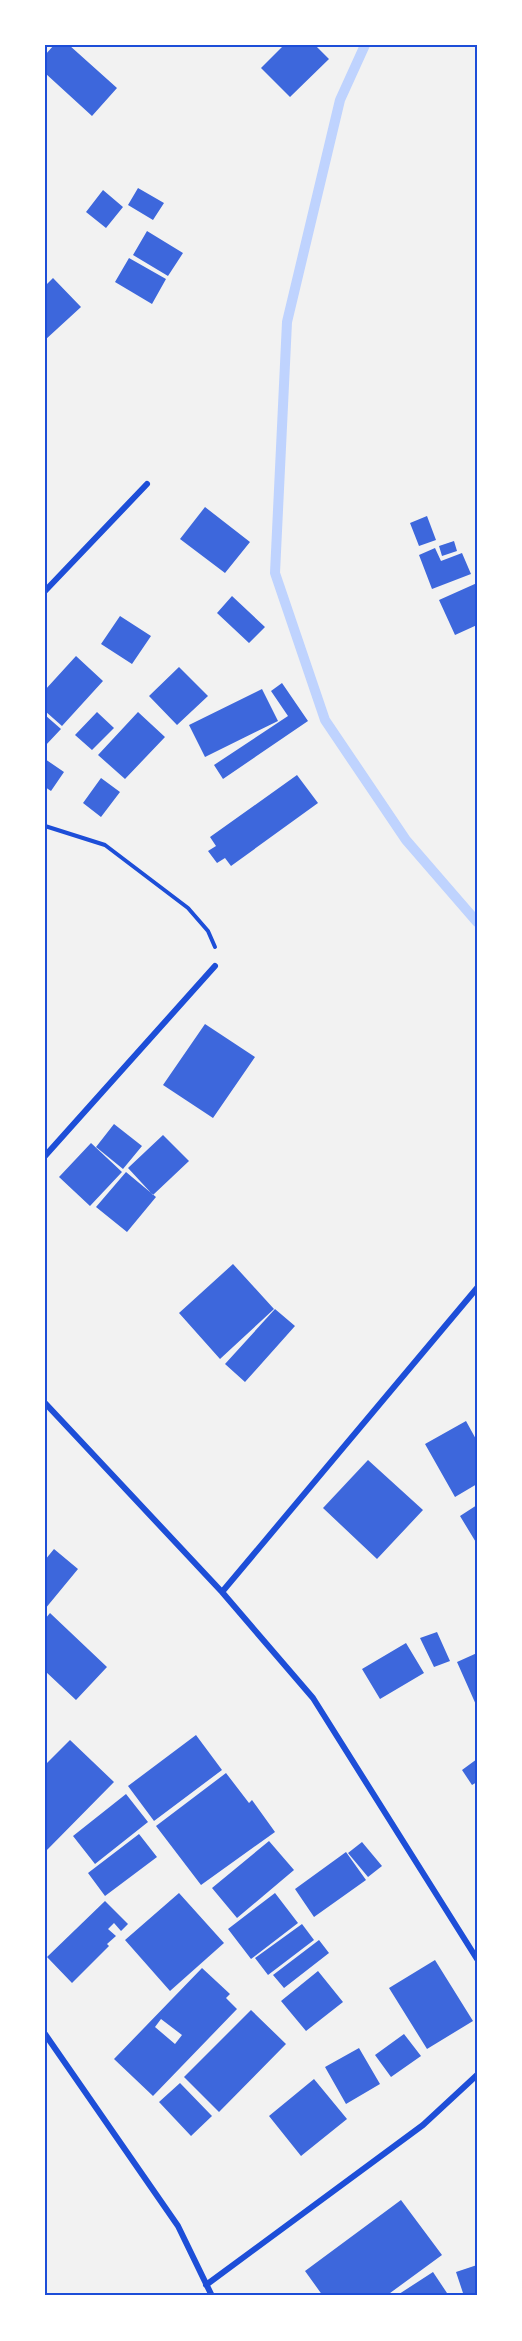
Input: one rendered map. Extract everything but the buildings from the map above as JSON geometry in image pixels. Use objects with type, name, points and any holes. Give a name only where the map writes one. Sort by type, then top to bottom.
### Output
[{"type":"street","points":[[45,591],[147,484]]},
{"type":"street","points":[[45,1156],[215,966]]},
{"type":"street","points":[[222,1592],[477,1288]]},
{"type":"street","points":[[45,1403],[222,1592],[313,1698],[477,1959]]},
{"type":"street","points":[[45,2034],[178,2226],[212,2296]]},
{"type":"street","points":[[206,2285],[423,2125],[477,2075]]},
{"type":"path","points":[[45,826],[105,845],[188,908],[208,931],[217,951],[215,966]]},
{"type":"waterway","points":[[365,45],[340,100],[287,322],[275,573],[325,720],[406,840],[477,922]]}]
